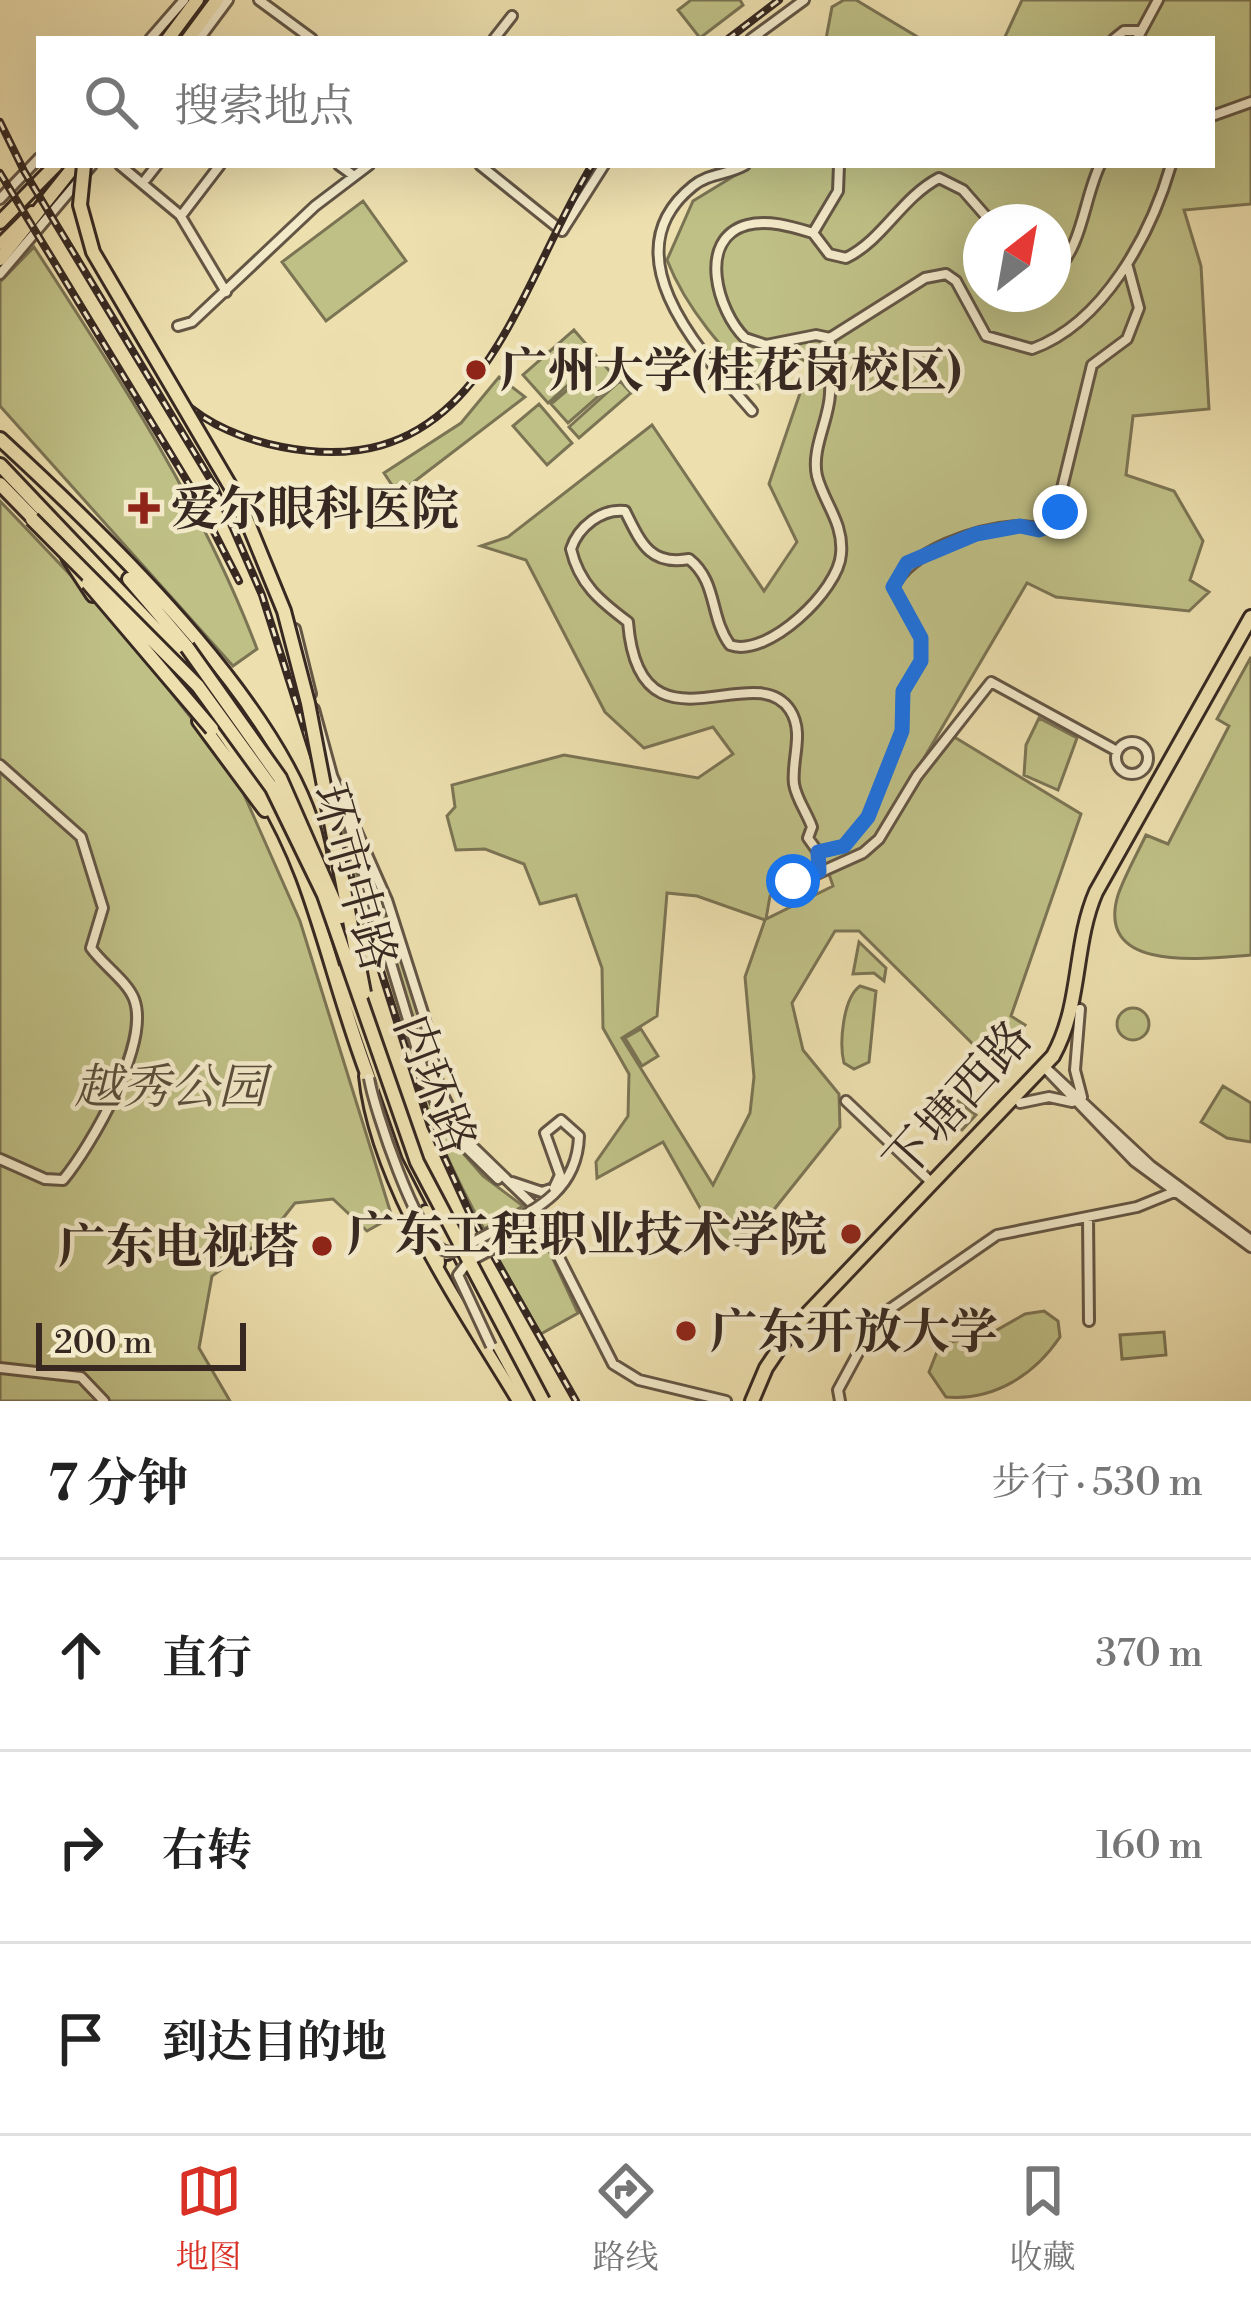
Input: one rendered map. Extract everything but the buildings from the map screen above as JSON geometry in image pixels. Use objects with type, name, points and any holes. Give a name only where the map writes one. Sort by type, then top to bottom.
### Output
[{"type":"highway","points":[[174,36],[202,0]]},
{"type":"highway","points":[[190,36],[217,0]]},
{"type":"highway","points":[[0,259],[54,168]]},
{"type":"highway","points":[[0,221],[30,205],[72,168]]},
{"type":"highway","points":[[87,168],[80,205],[93,252],[239,501],[284,611],[308,703],[364,993]]},
{"type":"highway","points":[[0,439],[187,647]]},
{"type":"highway","name":"环市中路","points":[[0,439],[84,518],[213,661],[268,739],[312,823],[321,887],[339,933],[364,1036],[409,1155],[535,1400]]},
{"type":"highway","points":[[3,462],[171,642],[237,721],[286,798],[321,887]]},
{"type":"highway","name":"内环路","points":[[3,462],[187,647],[252,732],[295,806],[331,888],[430,1172],[535,1400]]},
{"type":"highway","points":[[0,485],[65,552],[80,581],[191,710],[287,840]]},
{"type":"highway","name":"内环路","points":[[0,485],[187,673],[272,788],[324,895],[417,1162],[535,1400]]},
{"type":"highway","points":[[32,519],[164,666],[287,840]]},
{"type":"highway","name":"下塘西路","points":[[756,1401],[784,1340],[932,1183],[1048,1071],[1069,1019],[1086,921],[1096,892],[1251,617]]},
{"type":"highway","name":"下塘西路","points":[[756,1401],[797,1334],[1048,1071],[1080,1009],[1093,925],[1104,892],[1251,632]]},
{"type":"highway","points":[[312,823],[339,933]]},
{"type":"highway","name":"环市中路","points":[[287,840],[366,1072],[436,1231],[535,1400]]},
{"type":"highway","points":[[436,1231],[438,1264]]},
{"type":"main road","points":[[0,234],[30,205]]},
{"type":"main road","points":[[0,244],[30,205]]},
{"type":"main road","points":[[366,1072],[374,1123],[438,1264],[535,1400]]},
{"type":"street","points":[[153,36],[184,0]]},
{"type":"street","points":[[201,36],[228,0]]},
{"type":"street","points":[[259,0],[307,36]]},
{"type":"street","points":[[755,36],[803,0]]},
{"type":"street","points":[[1138,35],[1158,0]]},
{"type":"street","points":[[496,36],[512,16]]},
{"type":"street","points":[[1215,115],[1251,103]]},
{"type":"street","points":[[0,199],[36,161]]},
{"type":"street","points":[[0,274],[86,168]]},
{"type":"street","points":[[123,168],[180,217],[226,292]]},
{"type":"street","points":[[146,179],[155,168]]},
{"type":"street","points":[[180,217],[218,168]]},
{"type":"street","points":[[343,168],[354,176]]},
{"type":"street","points":[[178,326],[192,322],[366,168]]},
{"type":"street","points":[[484,168],[562,231],[602,168]]},
{"type":"street","points":[[735,168],[708,176],[678,200],[664,235],[662,289],[687,334],[752,411]]},
{"type":"street","points":[[813,233],[838,191],[839,168]]},
{"type":"street","points":[[942,168],[939,178],[915,190],[859,252],[846,258],[829,254],[813,233],[764,223],[736,230],[718,260],[717,295],[734,328],[756,344],[830,338],[925,278],[946,274],[956,281],[986,336],[1031,349],[1073,324],[1128,266],[1145,242],[1170,168]]},
{"type":"street","points":[[1071,248],[1099,168]]},
{"type":"street","points":[[939,178],[963,190],[975,204]]},
{"type":"street","points":[[818,852],[844,846],[868,817],[902,731],[903,691],[921,661],[921,638],[893,587],[898,577],[907,563],[976,534],[1053,525],[1060,512],[1061,478],[1092,365],[1127,339],[1139,308],[1128,266]]},
{"type":"street","points":[[819,871],[818,852],[794,792],[796,726],[790,711],[765,696],[677,697],[650,688],[637,669],[628,622],[594,597],[576,568],[571,549],[586,525],[611,509],[626,511],[650,556],[666,563],[689,559],[707,573],[721,632],[730,645],[756,647],[792,625],[826,584],[842,552],[836,512],[816,471],[830,395],[830,338]]},
{"type":"street","points":[[295,629],[332,772],[440,1115],[459,1143],[542,1222]]},
{"type":"street","points":[[783,889],[863,853],[878,839],[916,776],[991,682],[1117,751]]},
{"type":"street","points":[[1124,744],[1140,744],[1147,763],[1136,774],[1126,773],[1118,766],[1117,751],[1124,744]]},
{"type":"street","points":[[0,765],[82,837],[103,908],[92,948],[133,995],[138,1017],[119,1088],[63,1180],[45,1179],[0,1160]]},
{"type":"street","points":[[332,772],[405,951],[442,1097],[465,1139],[532,1203],[598,1340],[618,1369],[639,1380],[726,1401]]},
{"type":"street","points":[[1078,1100],[1075,1070],[1080,1009]]},
{"type":"street","points":[[1048,1071],[1174,1192],[1251,1244]]},
{"type":"street","points":[[366,1072],[398,1169],[430,1236],[443,1250],[454,1252],[470,1244],[567,1185],[578,1162],[579,1136],[561,1120],[545,1133],[560,1175],[554,1188],[534,1191],[505,1179]]},
{"type":"street","points":[[1020,1102],[1049,1097],[1078,1100],[1151,1166],[1251,1244]]},
{"type":"street","points":[[847,1101],[932,1183]]},
{"type":"street","points":[[840,1401],[838,1390],[877,1318],[997,1235],[1088,1217],[1174,1192]]},
{"type":"street","points":[[1088,1217],[1089,1321]]},
{"type":"street","points":[[535,1400],[491,1346],[458,1275],[468,1262],[542,1222]]},
{"type":"street","points":[[0,1368],[81,1376],[104,1401]]},
{"type":"green space","points":[[691,0],[740,0],[743,5],[703,36],[678,10]]},
{"type":"green space","points":[[856,0],[916,36],[827,36],[832,7]]},
{"type":"green space","points":[[1022,0],[1251,0],[1251,204],[1184,210],[1201,266],[1209,409],[1133,416],[1126,475],[1174,491],[1203,541],[1190,580],[1209,592],[1189,611],[1056,597],[1027,583],[877,838],[770,896],[766,919],[833,886],[828,871],[865,857],[880,841],[951,735],[1081,814],[1011,1016],[1025,1025],[994,1065],[859,931],[835,931],[792,1003],[803,1050],[839,1094],[840,1127],[744,1247],[719,1240],[702,1223],[703,1213],[663,1142],[597,1178],[596,1162],[628,1116],[629,1074],[603,1028],[602,968],[576,895],[540,904],[524,864],[485,849],[456,850],[447,816],[455,807],[452,785],[564,755],[698,778],[733,754],[713,727],[644,748],[605,712],[526,560],[481,546],[508,537],[652,425],[764,591],[797,542],[769,484],[810,364],[789,352],[761,389],[696,313],[667,260],[693,201],[747,168],[1215,168],[1215,36],[1005,36]],"holes":[[[667,893],[697,896],[765,920],[745,977],[754,1077],[750,1113],[713,1185],[622,1038],[657,1016]]]},
{"type":"green space","points":[[363,201],[406,261],[326,321],[282,262]]},
{"type":"green space","points":[[34,247],[127,392],[211,544],[257,649],[233,666],[0,406],[0,282]]},
{"type":"green space","points":[[574,330],[598,358],[548,403],[523,375]]},
{"type":"green space","points":[[601,361],[617,380],[568,423],[551,404]]},
{"type":"green space","points":[[499,377],[525,397],[398,494],[384,473],[461,423]]},
{"type":"green space","points":[[620,381],[631,393],[579,438],[569,427]]},
{"type":"green space","points":[[539,404],[572,443],[547,465],[513,426]]},
{"type":"green space","name":"越秀公园","points":[[0,501],[116,623],[234,772],[300,921],[392,1217],[367,1231],[333,1199],[295,1203],[269,1236],[212,1276],[199,1348],[230,1401],[0,1401]]},
{"type":"green space","points":[[1251,657],[1251,955],[1184,958],[1138,950],[1123,939],[1115,921],[1121,887],[1146,835],[1168,844],[1229,726],[1217,719]]},
{"type":"green space","points":[[1039,718],[1077,738],[1058,790],[1024,775],[1026,745]]},
{"type":"green space","points":[[338,817],[441,1128],[483,1176],[523,1206],[484,1229],[416,1080]]},
{"type":"green space","points":[[354,835],[387,907],[448,1120],[431,1087]]},
{"type":"green space","points":[[859,942],[886,968],[884,981],[874,973],[853,974]]},
{"type":"green space","points":[[860,986],[876,991],[869,1062],[854,1069],[844,1063],[842,1033],[846,1010]]},
{"type":"green space","points":[[1133,1008],[1144,1013],[1149,1024],[1144,1035],[1133,1040],[1122,1035],[1117,1024],[1122,1013]]},
{"type":"green space","points":[[641,1029],[658,1056],[642,1066],[625,1038]]},
{"type":"green space","points":[[1223,1086],[1251,1103],[1251,1142],[1227,1138],[1201,1122]]},
{"type":"green space","points":[[942,1089],[976,1115],[962,1130],[952,1129],[940,1116]]},
{"type":"green space","points":[[539,1229],[578,1313],[539,1335],[492,1255]]},
{"type":"green space","points":[[1044,1311],[1058,1321],[1060,1337],[1039,1363],[997,1390],[946,1397],[929,1372],[940,1344],[988,1335],[1025,1314]]},
{"type":"green space","points":[[1164,1332],[1166,1355],[1122,1359],[1120,1335]]},
{"type":"railway","points":[[732,36],[779,0]]},
{"type":"railway","points":[[0,122],[24,171],[215,487],[262,595],[430,1126],[470,1214],[576,1401]]},
{"type":"railway","points":[[164,381],[202,416],[233,432],[282,447],[349,451],[403,437],[447,408],[482,368],[590,168]]},
{"type":"railway","points":[[0,173],[192,489],[239,581]]},
{"type":"place","name":"广州大学(桂花岗校区)","points":[[476,370]]},
{"type":"place","name":"爱尔眼科医院","points":[[144,508]]},
{"type":"place","name":"广东工程职业技术学院","points":[[851,1234]]},
{"type":"place","name":"广东电视塔","points":[[322,1246]]},
{"type":"place","name":"广东开放大学","points":[[686,1331]]},
{"type":"route","points":[[793,881],[819,871],[818,852],[844,846],[868,817],[902,731],[903,691],[921,661],[921,638],[893,587],[907,563],[976,534],[1020,526],[1039,530],[1053,525],[1060,512]]}]
